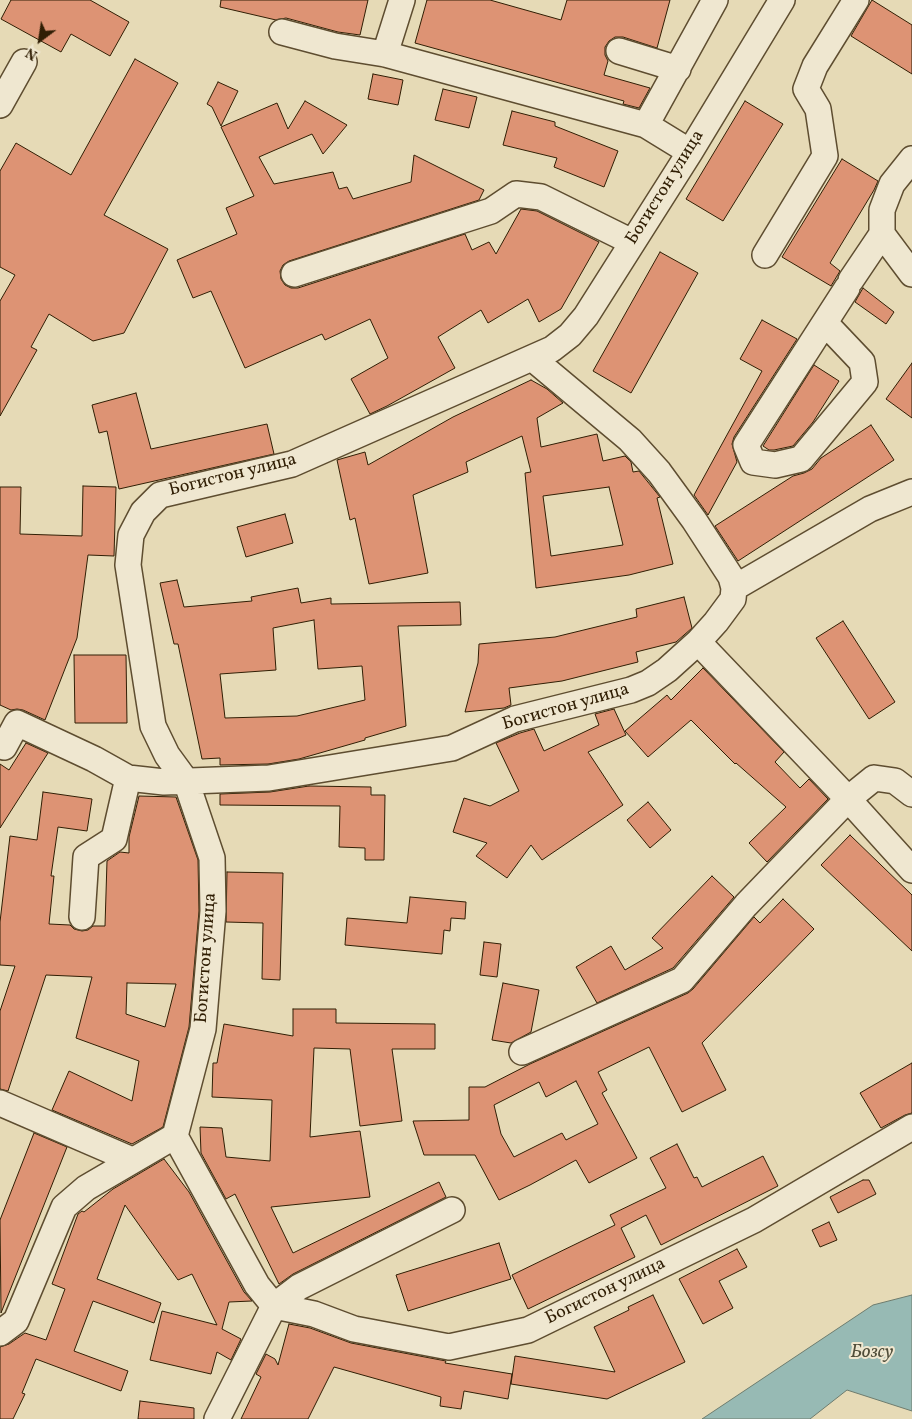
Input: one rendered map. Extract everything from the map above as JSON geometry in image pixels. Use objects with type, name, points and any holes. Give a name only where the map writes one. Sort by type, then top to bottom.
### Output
[{"type":"street","points":[[385,54],[402,0]]},
{"type":"street","points":[[646,125],[715,0]]},
{"type":"street","name":"Богистон улица","points":[[175,1136],[203,1029],[213,911],[212,858],[186,781],[167,755],[153,726],[128,565],[131,536],[143,512],[160,495],[292,464],[552,349],[570,335],[586,316],[690,152],[782,0]]},
{"type":"street","points":[[765,255],[824,156],[818,109],[806,90],[816,66],[856,0]]},
{"type":"street","points":[[282,32],[336,46],[385,54],[646,125],[690,152]]},
{"type":"street","points":[[619,51],[678,68]]},
{"type":"street","points":[[0,105],[24,62]]},
{"type":"street","points":[[825,323],[862,362],[865,382],[801,459],[775,465],[753,462],[746,445],[882,234],[882,210],[892,184],[912,159]]},
{"type":"street","points":[[294,274],[491,211],[516,194],[541,197],[632,242]]},
{"type":"street","points":[[882,234],[912,274]]},
{"type":"street","points":[[532,358],[630,440],[659,472],[694,520],[731,577],[734,588],[870,509],[912,492]]},
{"type":"street","name":"Богистон улица","points":[[186,781],[269,778],[452,748],[516,719],[631,690],[648,683],[667,670],[698,642],[733,599],[734,588]]},
{"type":"street","points":[[698,642],[848,799],[912,870]]},
{"type":"street","points":[[4,746],[17,723],[94,759],[128,778],[164,782],[186,781]]},
{"type":"street","points":[[82,917],[86,857],[114,839],[128,778]]},
{"type":"street","points":[[522,1052],[682,980],[746,905],[848,799],[874,778],[895,781],[912,794]]},
{"type":"street","points":[[0,1103],[132,1160]]},
{"type":"street","name":"Богистон улица","points":[[274,1306],[314,1314],[354,1329],[450,1347],[528,1330],[754,1220],[912,1128]]},
{"type":"street","points":[[0,1333],[16,1321],[64,1207],[86,1188],[175,1136],[257,1286],[274,1306]]},
{"type":"street","points":[[217,1419],[274,1306],[299,1287],[452,1210]]},
{"type":"water","name":"Бозсу","points":[[912,1295],[912,1411],[847,1390],[810,1419],[702,1419],[873,1305]]},
{"type":"building","points":[[11,0],[90,0],[129,22],[110,56],[71,34],[61,52],[1,19]]},
{"type":"building","points":[[221,0],[368,0],[360,35],[338,32],[286,18],[276,20],[220,7]]},
{"type":"building","points":[[427,0],[490,0],[561,20],[567,0],[670,0],[657,48],[623,37],[615,37],[605,47],[605,55],[608,61],[604,75],[650,88],[639,108],[623,104],[624,101],[415,43]]},
{"type":"building","points":[[872,0],[912,25],[912,74],[851,36]]},
{"type":"building","points":[[135,59],[178,83],[104,215],[168,249],[124,333],[93,341],[49,314],[31,347],[37,350],[0,416],[0,301],[15,275],[0,267],[0,171],[16,143],[71,175]]},
{"type":"building","points":[[373,74],[403,80],[398,105],[368,99]]},
{"type":"building","points":[[218,82],[238,91],[221,126],[212,107],[207,104]]},
{"type":"building","points":[[443,89],[477,97],[469,128],[435,120]]},
{"type":"building","points":[[305,101],[347,125],[323,154],[312,134],[259,157],[274,184],[333,172],[339,189],[347,187],[353,199],[411,182],[414,155],[484,190],[479,200],[289,261],[283,265],[280,271],[281,279],[285,285],[291,288],[298,288],[465,234],[472,250],[489,242],[496,254],[521,209],[537,211],[599,242],[561,309],[539,322],[528,299],[488,323],[481,310],[438,337],[455,368],[370,414],[351,379],[388,358],[370,319],[325,340],[322,334],[245,368],[211,291],[193,298],[177,260],[237,234],[226,208],[254,196],[221,127],[277,103],[288,129]]},
{"type":"building","points":[[745,101],[783,124],[723,221],[686,199]]},
{"type":"building","points":[[512,111],[555,122],[555,126],[618,151],[604,187],[554,167],[557,158],[503,145]]},
{"type":"building","points":[[842,159],[878,181],[830,263],[840,271],[831,286],[782,257]]},
{"type":"building","points":[[660,252],[698,273],[631,393],[593,371]]},
{"type":"building","points":[[863,288],[894,312],[886,324],[855,302]]},
{"type":"building","points":[[762,320],[797,339],[734,437],[732,444],[737,462],[708,515],[694,495],[762,371],[740,359]]},
{"type":"building","points":[[912,363],[912,418],[886,399]]},
{"type":"building","points":[[814,365],[839,381],[813,422],[793,446],[769,450],[763,446]]},
{"type":"building","points":[[531,380],[547,389],[563,403],[537,418],[541,447],[597,434],[603,461],[625,456],[631,462],[633,472],[639,471],[660,497],[657,498],[673,564],[629,575],[536,588],[525,473],[531,472],[522,436],[466,462],[468,472],[413,495],[428,573],[369,584],[355,518],[350,520],[337,460],[365,452],[368,465],[453,417]],"holes":[[[609,487],[623,545],[551,556],[543,496]]]},
{"type":"building","points":[[136,393],[151,449],[267,424],[274,454],[119,489],[107,431],[99,433],[92,405]]},
{"type":"building","points":[[871,425],[894,460],[738,561],[715,526],[793,476],[812,469],[821,458]]},
{"type":"building","points":[[83,486],[116,487],[114,556],[88,555],[77,638],[45,720],[23,710],[11,710],[0,705],[0,487],[21,487],[20,534],[82,536]]},
{"type":"building","points":[[285,514],[293,543],[246,557],[237,527]]},
{"type":"building","points":[[177,580],[184,607],[252,601],[251,597],[298,588],[301,603],[331,598],[331,604],[460,602],[461,625],[398,626],[406,726],[299,759],[268,764],[220,765],[220,758],[202,759],[178,644],[174,644],[160,583]],"holes":[[[314,620],[318,669],[362,666],[365,700],[297,716],[225,718],[220,674],[276,670],[273,628]]]},
{"type":"building","points":[[684,597],[692,628],[676,642],[636,652],[638,662],[562,681],[509,688],[511,705],[504,708],[465,712],[478,663],[479,644],[555,637],[637,617],[636,609]]},
{"type":"building","points":[[843,621],[895,702],[869,719],[816,638]]},
{"type":"building","points":[[74,655],[126,655],[127,723],[75,723]]},
{"type":"building","points":[[703,668],[784,752],[775,762],[800,788],[809,779],[828,799],[767,862],[749,843],[786,807],[735,764],[691,720],[648,757],[625,731],[667,695],[671,700]]},
{"type":"building","points":[[614,709],[626,735],[588,752],[623,805],[542,860],[531,845],[507,878],[476,856],[487,843],[453,832],[464,798],[490,806],[519,791],[496,743],[534,729],[544,751],[599,725],[595,714]]},
{"type":"building","points":[[26,743],[48,753],[0,828],[0,764],[9,770]]},
{"type":"building","points":[[309,786],[371,787],[371,795],[385,795],[384,860],[365,860],[365,848],[339,847],[340,806],[220,805],[220,794],[270,792]]},
{"type":"building","points":[[43,792],[92,799],[87,831],[58,827],[51,876],[54,876],[49,924],[70,925],[74,929],[82,931],[88,930],[93,926],[105,926],[107,861],[120,852],[129,853],[129,837],[139,796],[176,797],[198,860],[199,911],[189,1027],[163,1127],[132,1144],[52,1110],[69,1071],[132,1101],[139,1061],[76,1038],[92,977],[46,975],[8,1091],[0,1089],[0,1011],[15,966],[0,965],[0,922],[10,836],[37,840]],"holes":[[[127,983],[176,984],[165,1027],[126,1014]]]},
{"type":"building","points":[[648,802],[671,830],[650,848],[627,820]]},
{"type":"building","points":[[850,835],[912,895],[912,951],[821,865]]},
{"type":"building","points":[[227,872],[283,873],[280,980],[262,979],[263,923],[226,922]]},
{"type":"building","points":[[712,876],[734,897],[673,968],[597,1003],[576,967],[611,946],[625,970],[663,948],[652,938]]},
{"type":"building","points":[[410,897],[466,902],[465,919],[451,918],[450,931],[444,930],[442,954],[345,945],[347,918],[407,923]]},
{"type":"building","points":[[783,899],[814,929],[702,1043],[726,1090],[682,1112],[649,1047],[598,1072],[607,1090],[602,1093],[637,1158],[589,1183],[576,1160],[499,1200],[475,1155],[424,1155],[413,1121],[469,1120],[469,1087],[485,1087],[530,1064],[688,993],[754,917],[760,923]],"holes":[[[576,1081],[598,1124],[566,1140],[562,1133],[514,1157],[501,1134],[494,1105],[539,1082],[546,1097]]]},
{"type":"building","points":[[484,942],[501,944],[497,977],[480,975]]},
{"type":"building","points":[[503,983],[539,990],[531,1032],[511,1043],[492,1040]]},
{"type":"building","points":[[293,1009],[336,1009],[336,1023],[435,1024],[435,1049],[392,1049],[402,1121],[360,1126],[350,1049],[314,1048],[310,1137],[360,1131],[370,1197],[271,1207],[293,1253],[439,1182],[446,1197],[293,1274],[279,1284],[235,1194],[226,1199],[201,1153],[200,1127],[222,1128],[226,1157],[270,1161],[272,1100],[212,1097],[213,1063],[217,1063],[224,1024],[293,1036]]},
{"type":"building","points":[[912,1063],[912,1113],[881,1128],[860,1093]]},
{"type":"building","points":[[34,1133],[67,1147],[1,1313],[0,1220]]},
{"type":"building","points":[[677,1144],[694,1178],[697,1177],[702,1187],[763,1156],[778,1186],[661,1245],[646,1215],[621,1228],[635,1257],[528,1309],[512,1275],[615,1225],[610,1215],[666,1188],[650,1158]]},
{"type":"building","points":[[164,1159],[189,1192],[244,1292],[252,1301],[229,1302],[222,1329],[241,1339],[231,1360],[217,1352],[211,1374],[150,1360],[162,1311],[217,1325],[192,1274],[178,1280],[125,1205],[97,1279],[161,1303],[154,1323],[93,1301],[74,1351],[128,1371],[121,1391],[36,1359],[22,1393],[25,1394],[13,1419],[0,1419],[0,1347],[9,1344],[25,1333],[46,1340],[65,1289],[52,1284],[78,1214],[82,1211],[84,1212],[113,1189]]},
{"type":"building","points":[[863,1180],[869,1180],[876,1194],[838,1213],[830,1197]]},
{"type":"building","points":[[829,1222],[837,1240],[820,1247],[812,1230]]},
{"type":"building","points":[[499,1243],[511,1279],[408,1311],[396,1275]]},
{"type":"building","points":[[737,1249],[747,1267],[719,1281],[733,1308],[703,1324],[679,1279]]},
{"type":"building","points":[[653,1295],[685,1362],[607,1399],[511,1384],[515,1356],[615,1372],[594,1327],[629,1310],[628,1307]]},
{"type":"building","points":[[289,1324],[310,1328],[351,1343],[446,1361],[445,1363],[512,1374],[508,1399],[464,1391],[461,1409],[440,1406],[441,1397],[334,1367],[308,1419],[241,1419],[261,1377],[256,1374],[266,1354],[275,1359],[278,1365]]},
{"type":"building","points":[[140,1401],[194,1408],[194,1419],[138,1419]]}]
